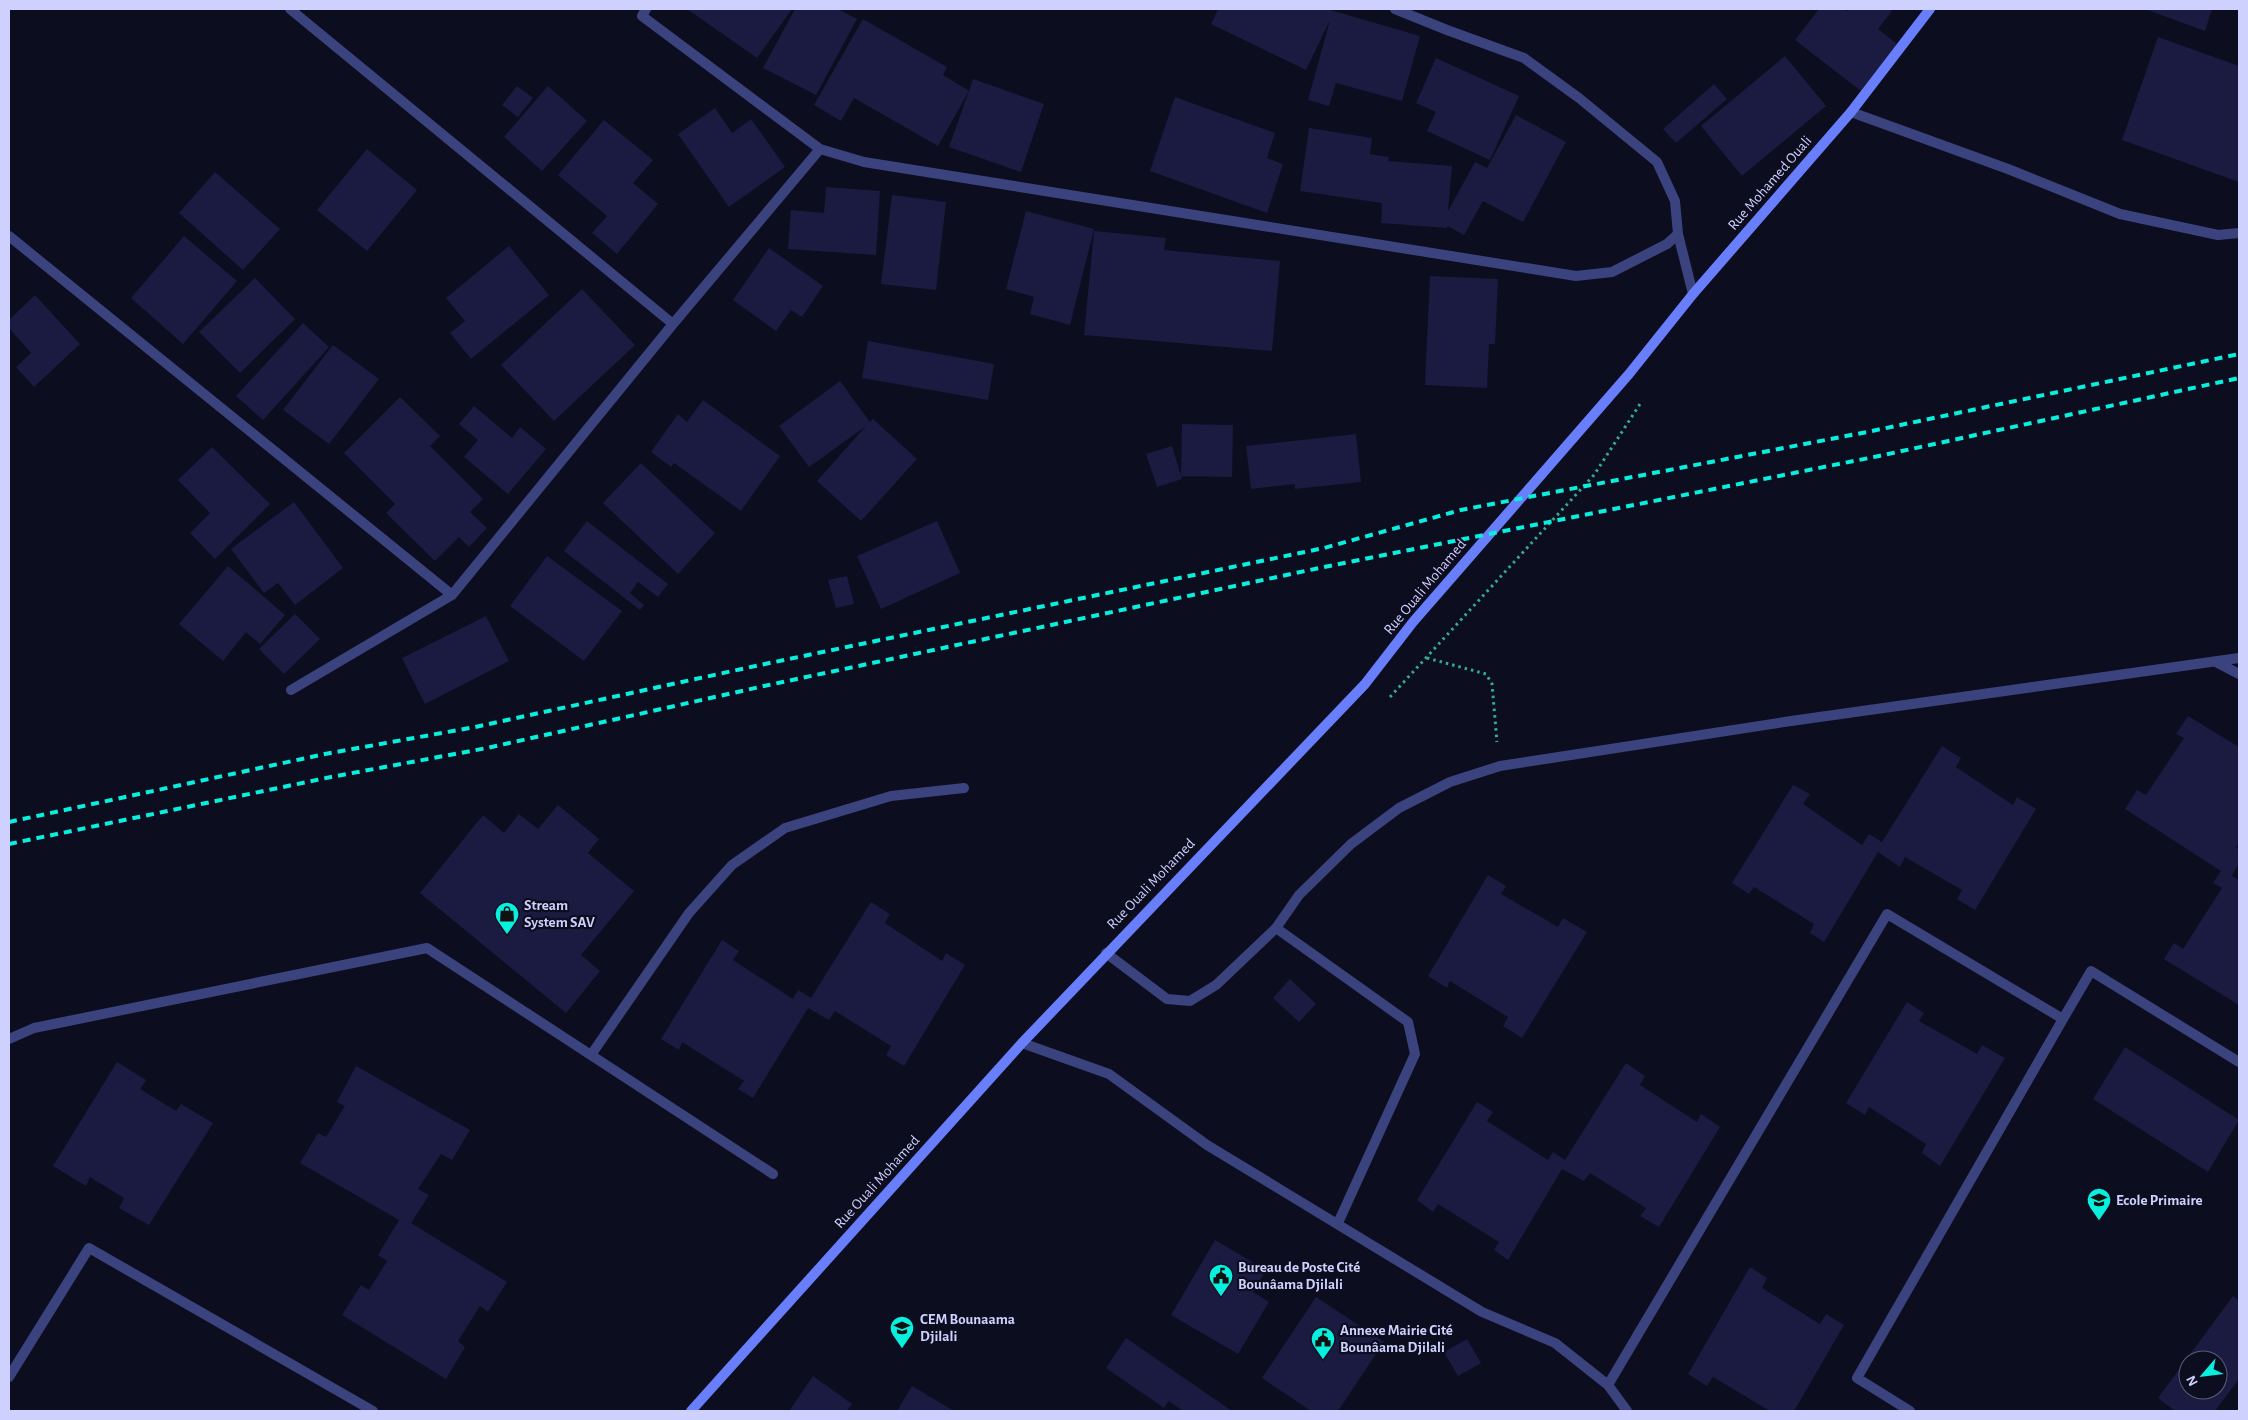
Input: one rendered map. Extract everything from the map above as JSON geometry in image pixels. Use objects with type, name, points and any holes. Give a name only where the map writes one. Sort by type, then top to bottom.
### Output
[{"type":"street","points":[[290,9],[673,324]]},
{"type":"street","points":[[646,9],[642,16],[820,149],[864,162],[1576,276],[1612,272],[1647,256],[1667,244],[1678,234]]},
{"type":"street","points":[[1395,9],[1524,58],[1603,116],[1657,162],[1675,201],[1678,234],[1693,294]]},
{"type":"street","name":"Rue Mohamed Ouali","points":[[1629,374],[1693,294],[1851,112],[1930,9]]},
{"type":"street","points":[[1851,112],[2008,169],[2120,214],[2218,234],[2239,233]]},
{"type":"street","points":[[292,690],[452,595],[673,324],[820,149]]},
{"type":"street","points":[[9,236],[452,595]]},
{"type":"street","name":"Rue Ouali Mohamed","points":[[691,1411],[1022,1043],[1365,684],[1413,622],[1629,374]]},
{"type":"street","points":[[1106,953],[1167,999],[1190,1001],[1216,986],[1276,928],[1299,895],[1351,844],[1399,808],[1450,782],[1500,766],[1791,721],[2239,658]]},
{"type":"street","points":[[2216,662],[2239,674]]},
{"type":"street","points":[[592,1055],[689,913],[732,865],[785,828],[891,796],[964,788]]},
{"type":"street","points":[[1608,1385],[1886,914],[2063,1019]]},
{"type":"street","points":[[1276,928],[1408,1022],[1415,1054],[1338,1224]]},
{"type":"street","points":[[9,1039],[34,1028],[427,948],[773,1174]]},
{"type":"street","points":[[1910,1411],[1857,1378],[2091,971],[2239,1062]]},
{"type":"street","points":[[1022,1043],[1109,1074],[1207,1145],[1482,1312],[1555,1343],[1608,1385],[1627,1411]]},
{"type":"street","points":[[9,1377],[89,1248],[373,1411]]},
{"type":"path","points":[[1451,632],[1594,475]]},
{"type":"path","points":[[1426,658],[1486,674],[1492,684],[1500,766]]},
{"type":"building","points":[[687,9],[792,9],[757,58]]},
{"type":"building","points":[[795,9],[838,9],[857,19],[816,95],[763,68]]},
{"type":"building","points":[[1218,9],[1327,9],[1420,36],[1402,101],[1336,83],[1329,106],[1308,100],[1330,20],[1306,70],[1211,24]]},
{"type":"building","points":[[1819,9],[1844,9],[1847,11],[1849,9],[1890,9],[1892,11],[1878,29],[1897,44],[1861,91],[1795,40]]},
{"type":"building","points":[[2145,9],[2212,9],[2205,31]]},
{"type":"building","points":[[863,19],[947,67],[943,75],[969,91],[938,146],[854,98],[841,121],[814,105]]},
{"type":"building","points":[[2158,37],[2239,66],[2239,182],[2122,140]]},
{"type":"building","points":[[1785,56],[1826,106],[1742,176],[1701,126]]},
{"type":"building","points":[[1436,58],[1519,96],[1490,160],[1427,131],[1436,112],[1416,103]]},
{"type":"building","points":[[973,79],[1044,104],[1021,172],[949,147]]},
{"type":"building","points":[[1714,84],[1727,99],[1676,143],[1663,129]]},
{"type":"building","points":[[517,86],[533,98],[518,117],[502,105]]},
{"type":"building","points":[[548,86],[587,121],[542,171],[504,137]]},
{"type":"building","points":[[1175,97],[1275,133],[1267,158],[1283,164],[1267,213],[1150,171]]},
{"type":"building","points":[[715,108],[732,133],[751,119],[785,167],[729,207],[678,134]]},
{"type":"building","points":[[1516,115],[1566,142],[1523,222],[1483,201],[1464,235],[1447,226],[1447,228],[1381,223],[1382,203],[1300,191],[1309,128],[1372,138],[1370,154],[1389,157],[1388,161],[1452,166],[1448,211],[1475,162],[1487,168]]},
{"type":"building","points":[[604,120],[653,160],[633,183],[658,204],[617,254],[592,233],[607,216],[558,175]]},
{"type":"building","points":[[367,149],[417,190],[367,251],[317,210]]},
{"type":"building","points":[[215,172],[280,229],[243,270],[179,213]]},
{"type":"building","points":[[826,187],[880,191],[876,255],[788,249],[791,210],[824,213]]},
{"type":"building","points":[[892,195],[946,202],[936,290],[881,284]]},
{"type":"building","points":[[1026,211],[1094,229],[1070,325],[1030,314],[1034,297],[1006,289]]},
{"type":"building","points":[[1094,231],[1166,238],[1164,250],[1280,261],[1272,351],[1084,335]]},
{"type":"building","points":[[184,236],[237,281],[183,344],[131,298]]},
{"type":"building","points":[[509,246],[549,295],[471,359],[450,333],[465,321],[446,298]]},
{"type":"building","points":[[769,248],[823,286],[802,317],[791,310],[776,331],[733,300]]},
{"type":"building","points":[[1430,276],[1498,279],[1495,344],[1489,344],[1487,388],[1425,385]]},
{"type":"building","points":[[255,278],[295,319],[240,373],[199,332]]},
{"type":"building","points":[[582,289],[635,345],[554,421],[501,365]]},
{"type":"building","points":[[35,295],[80,344],[34,387],[16,367],[31,353],[9,328],[9,320]]},
{"type":"building","points":[[303,323],[329,347],[263,420],[236,396]]},
{"type":"building","points":[[868,341],[994,364],[988,400],[862,378]]},
{"type":"building","points":[[333,345],[379,379],[329,444],[283,410]]},
{"type":"building","points":[[840,381],[870,422],[873,419],[917,459],[861,521],[817,481],[866,426],[809,467],[779,426]]},
{"type":"building","points":[[400,397],[440,436],[430,446],[483,499],[470,512],[487,528],[469,547],[459,537],[435,561],[386,513],[395,504],[344,453]]},
{"type":"building","points":[[703,400],[780,456],[741,511],[674,463],[671,467],[651,452],[678,414],[687,422]]},
{"type":"building","points":[[474,406],[512,438],[520,427],[546,449],[508,494],[464,457],[478,440],[459,424]]},
{"type":"building","points":[[1182,424],[1233,425],[1232,477],[1181,476]]},
{"type":"building","points":[[1356,434],[1361,482],[1295,489],[1295,484],[1251,489],[1246,446]]},
{"type":"building","points":[[1172,446],[1182,479],[1157,487],[1146,454]]},
{"type":"building","points":[[212,447],[270,504],[215,559],[190,533],[210,513],[178,480]]},
{"type":"building","points":[[641,463],[715,533],[678,574],[603,503]]},
{"type":"building","points":[[294,502],[343,568],[295,605],[278,583],[264,593],[231,549]]},
{"type":"building","points":[[587,521],[668,584],[658,597],[638,582],[630,593],[644,605],[640,610],[564,551]]},
{"type":"building","points":[[937,521],[960,573],[881,609],[857,556]]},
{"type":"building","points":[[547,556],[622,611],[584,661],[510,606]]},
{"type":"building","points":[[228,566],[285,615],[260,644],[246,632],[223,661],[179,624]]},
{"type":"building","points":[[847,576],[854,604],[836,608],[828,580]]},
{"type":"building","points":[[295,614],[320,639],[284,674],[259,649]]},
{"type":"building","points":[[486,616],[509,661],[425,704],[402,658]]},
{"type":"building","points":[[2188,716],[2239,747],[2239,842],[2236,848],[2239,849],[2239,863],[2232,876],[2239,880],[2239,1005],[2164,959],[2174,943],[2183,949],[2222,888],[2213,883],[2221,871],[2125,809],[2137,790],[2146,795],[2184,738],[2176,734]]},
{"type":"building","points":[[1942,746],[1961,758],[1956,767],[2013,805],[2017,797],[2036,809],[1975,910],[1957,899],[1962,890],[1905,857],[1900,867],[1878,852],[1824,942],[1810,933],[1814,924],[1754,887],[1749,894],[1732,883],[1793,785],[1810,794],[1803,804],[1862,845],[1869,834],[1882,842]]},
{"type":"building","points":[[558,805],[599,839],[588,853],[634,891],[581,955],[600,971],[566,1013],[420,893],[483,815],[504,833],[519,814],[538,829]]},
{"type":"building","points":[[1488,875],[1506,886],[1501,894],[1558,927],[1563,918],[1587,932],[1522,1038],[1503,1026],[1508,1017],[1450,981],[1447,988],[1428,976]]},
{"type":"building","points":[[871,902],[890,914],[885,923],[942,961],[946,953],[965,965],[904,1066],[886,1055],[891,1046],[835,1011],[829,1020],[808,1008],[753,1098],[738,1089],[744,1081],[682,1042],[679,1050],[661,1039],[722,940],[739,951],[733,960],[793,999],[798,990],[811,998]]},
{"type":"building","points":[[1290,979],[1316,1004],[1299,1022],[1273,998]]},
{"type":"building","points":[[1907,1002],[1924,1013],[1919,1021],[1977,1054],[1982,1045],[2005,1058],[1940,1166],[1922,1153],[1926,1144],[1869,1107],[1865,1115],[1846,1103]]},
{"type":"building","points":[[2125,1047],[2239,1120],[2208,1172],[2093,1099]]},
{"type":"building","points":[[117,1062],[146,1080],[140,1089],[176,1111],[181,1104],[213,1123],[149,1225],[119,1208],[124,1198],[90,1177],[86,1186],[53,1166]]},
{"type":"building","points":[[1626,1063],[1645,1076],[1640,1085],[1697,1122],[1701,1114],[1720,1127],[1659,1227],[1640,1216],[1646,1208],[1590,1173],[1584,1181],[1562,1169],[1508,1260],[1494,1250],[1499,1242],[1438,1204],[1433,1212],[1417,1200],[1477,1102],[1493,1112],[1487,1121],[1548,1160],[1553,1152],[1565,1160]]},
{"type":"building","points":[[356,1066],[470,1130],[452,1160],[441,1154],[418,1189],[429,1195],[411,1223],[507,1282],[488,1312],[480,1306],[458,1341],[465,1347],[446,1379],[342,1315],[361,1285],[369,1290],[387,1261],[378,1255],[399,1220],[300,1163],[318,1133],[326,1137],[345,1106],[337,1102]]},
{"type":"building","name":"Bureau de Poste Cité Bounâama Djilali","points":[[1215,1240],[1266,1270],[1253,1292],[1269,1302],[1238,1354],[1171,1315]]},
{"type":"building","points":[[1750,1267],[1767,1278],[1762,1288],[1820,1324],[1826,1314],[1844,1325],[1794,1411],[1770,1411],[1713,1377],[1707,1386],[1688,1374]]},
{"type":"building","points":[[2233,1296],[2239,1300],[2239,1379],[2228,1394],[2228,1350],[2193,1350]]},
{"type":"building","name":"Annexe Mairie Cité Bounâama Djilali","points":[[1316,1297],[1384,1342],[1338,1411],[1311,1411],[1262,1378]]},
{"type":"building","points":[[1126,1338],[1232,1411],[1183,1411],[1169,1401],[1164,1408],[1106,1368]]},
{"type":"building","points":[[1467,1339],[1481,1363],[1458,1376],[1444,1352]]},
{"type":"building","points":[[2178,1371],[2178,1400],[2223,1400],[2215,1411],[2175,1411],[2158,1398]]},
{"type":"building","points":[[813,1376],[852,1404],[847,1411],[789,1411]]},
{"type":"building","points":[[912,1386],[954,1411],[897,1411]]},
{"type":"railway","points":[[9,822],[325,754],[475,727],[760,665],[1324,548],[1461,510],[1867,432],[2239,354]]},
{"type":"railway","points":[[9,844],[331,777],[487,748],[764,686],[1324,567],[1879,456],[2239,378]]},
{"type":"place","name":"Stream System SAV","points":[[507,935]]},
{"type":"place","name":"Ecole Primaire","points":[[2099,1221]]},
{"type":"place","name":"Bureau de Poste Cité Bounâama Djilali","points":[[1221,1297]]},
{"type":"place","name":"CEM Bounaama Djilali","points":[[902,1349]]},
{"type":"place","name":"Annexe Mairie Cité Bounâama Djilali","points":[[1323,1360]]}]
